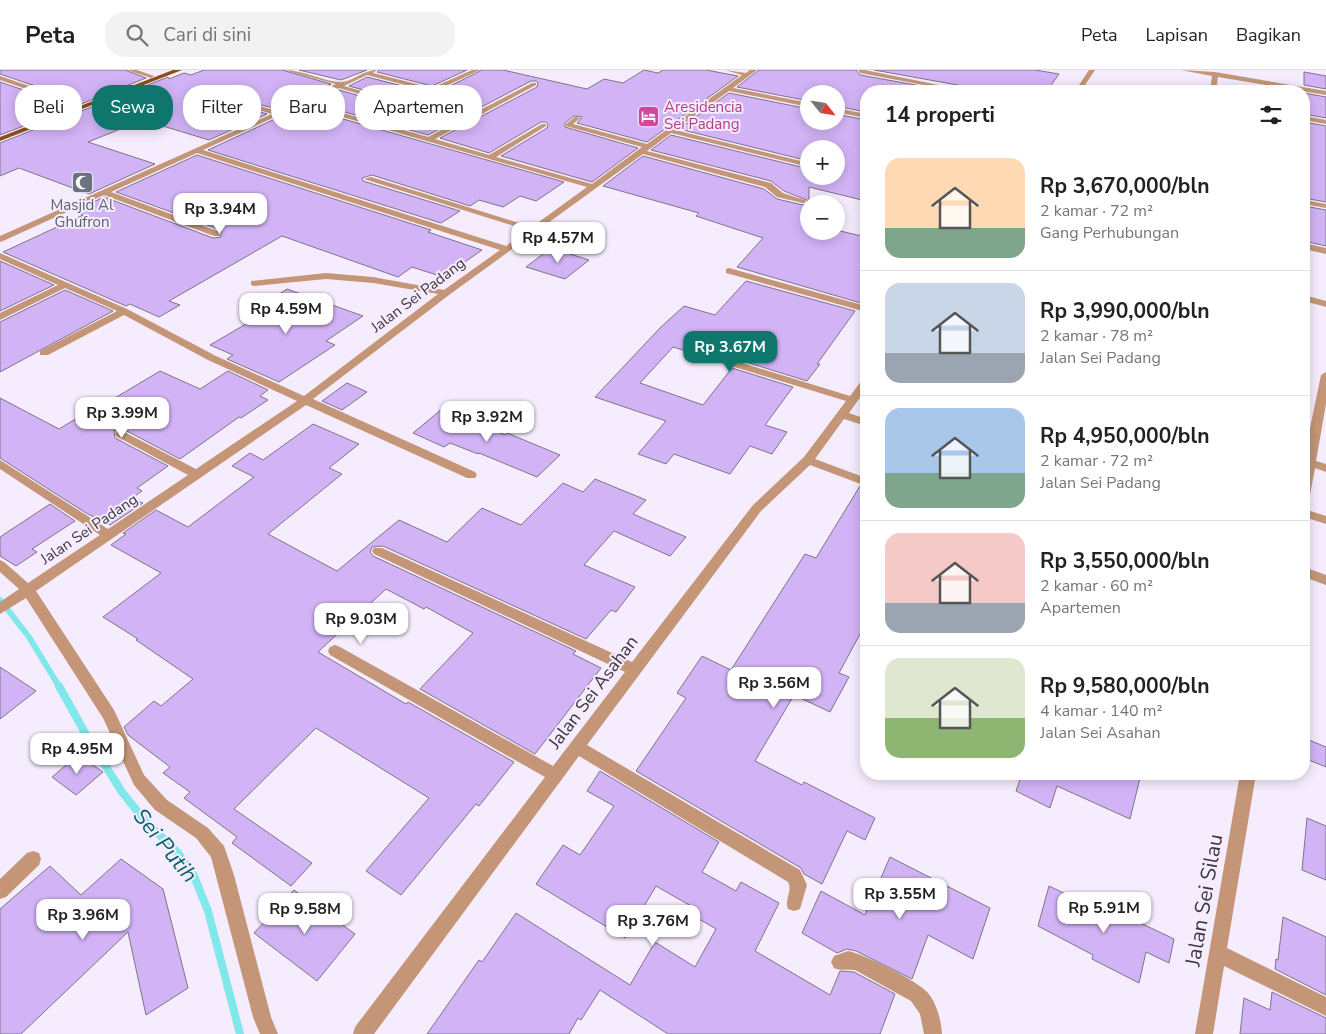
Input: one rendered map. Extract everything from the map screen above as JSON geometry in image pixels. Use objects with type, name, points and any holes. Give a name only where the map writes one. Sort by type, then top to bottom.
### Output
[{"type":"main road","points":[[82,102],[167,70]]},
{"type":"main road","points":[[0,139],[179,70]]},
{"type":"main road","points":[[0,134],[15,128]]},
{"type":"street","points":[[130,70],[151,76]]},
{"type":"street","points":[[287,70],[339,85],[370,72],[433,90],[477,70]]},
{"type":"street","points":[[728,70],[751,72]]},
{"type":"street","points":[[1082,85],[1092,70]]},
{"type":"street","points":[[1184,70],[1279,85]]},
{"type":"street","points":[[860,71],[934,85]]},
{"type":"street","name":"Jalan Sei Padang","points":[[0,609],[304,401],[446,293],[646,150],[751,72]]},
{"type":"street","points":[[1214,85],[1215,74]]},
{"type":"street","points":[[909,80],[915,75]]},
{"type":"street","points":[[0,78],[20,85]]},
{"type":"street","points":[[430,139],[534,84]]},
{"type":"street","points":[[728,89],[800,103]]},
{"type":"street","points":[[1310,90],[1326,93]]},
{"type":"street","points":[[845,112],[860,115]]},
{"type":"street","points":[[345,115],[594,187]]},
{"type":"street","points":[[0,239],[271,116]]},
{"type":"street","points":[[577,118],[568,125],[646,150],[768,185],[780,195],[800,200]]},
{"type":"street","points":[[1310,119],[1326,122]]},
{"type":"street","points":[[490,157],[544,126]]},
{"type":"street","points":[[670,132],[800,163]]},
{"type":"street","points":[[196,150],[507,249]]},
{"type":"street","points":[[368,179],[534,230]]},
{"type":"street","points":[[104,192],[217,234]]},
{"type":"street","points":[[1310,203],[1326,206]]},
{"type":"street","points":[[1310,247],[1326,251]]},
{"type":"street","points":[[0,256],[124,312],[212,358],[304,401],[471,475]]},
{"type":"street","points":[[729,271],[860,306]]},
{"type":"street","points":[[254,283],[326,276],[373,280],[446,293]]},
{"type":"street","points":[[0,317],[65,285]]},
{"type":"street","points":[[1310,300],[1326,304]]},
{"type":"street","points":[[44,353],[124,312]]},
{"type":"street","points":[[716,358],[853,400]]},
{"type":"street","points":[[1310,432],[1323,409],[1326,376]]},
{"type":"street","name":"Jalan Sei Asahan","points":[[362,1034],[633,669],[757,508],[808,460],[860,390]]},
{"type":"street","points":[[842,414],[860,421]]},
{"type":"street","points":[[120,434],[197,475]]},
{"type":"street","points":[[808,460],[860,480]]},
{"type":"street","points":[[1310,463],[1326,468]]},
{"type":"street","points":[[0,464],[109,535]]},
{"type":"street","points":[[1310,515],[1326,520]]},
{"type":"street","points":[[378,551],[633,669]]},
{"type":"street","points":[[0,565],[109,714],[139,780],[161,805],[202,833],[218,852],[226,875],[262,1017],[270,1034]]},
{"type":"street","points":[[1310,574],[1326,580]]},
{"type":"street","points":[[335,651],[555,775]]},
{"type":"street","points":[[576,746],[794,876],[798,880],[799,886],[794,903]]},
{"type":"street","name":"Jalan Sei Silau","points":[[1204,1034],[1247,780]]},
{"type":"street","points":[[0,891],[33,860]]},
{"type":"street","points":[[1218,953],[1326,1007]]},
{"type":"street","points":[[840,962],[848,960],[858,962],[917,995],[924,1002],[929,1014],[933,1034]]},
{"type":"building","points":[[0,70],[125,70],[146,78],[128,85],[92,85],[92,100],[82,104],[82,85],[32,85],[0,74]]},
{"type":"building","points":[[204,70],[282,70],[331,84],[271,85],[271,107],[261,105],[261,85],[183,85],[183,130],[231,130],[209,140],[173,129],[173,85],[148,85],[184,73],[191,75]]},
{"type":"building","points":[[299,70],[367,70],[341,80]]},
{"type":"building","points":[[379,70],[467,70],[434,85],[377,72]]},
{"type":"building","points":[[482,70],[503,70],[587,89],[604,79],[623,83],[644,70],[658,73],[663,70],[706,70],[738,76],[647,142],[577,123],[582,117],[574,116],[565,123],[565,127],[638,148],[592,182],[501,156],[547,128],[548,124],[546,122],[541,122],[489,153],[440,138],[455,130],[482,130],[482,116],[537,87],[538,83],[536,81],[531,81],[482,107],[482,85],[452,85]]},
{"type":"building","points":[[759,70],[856,70],[860,75],[915,85],[860,85],[860,111],[845,108],[845,85],[800,85],[800,99],[737,87]]},
{"type":"building","points":[[874,70],[1035,70],[1059,74],[1051,85],[958,85]]},
{"type":"building","points":[[1304,72],[1326,76],[1326,89],[1304,85]]},
{"type":"building","points":[[367,77],[399,85],[355,85],[355,88],[349,86]]},
{"type":"building","points":[[0,82],[15,87],[15,129],[0,135]]},
{"type":"building","points":[[345,92],[355,95],[355,115],[345,112]]},
{"type":"building","points":[[729,93],[800,107],[800,130],[845,130],[845,116],[860,119],[860,200],[809,187],[809,195],[800,195],[800,197],[784,191],[771,181],[651,150],[671,135],[800,167],[800,185],[845,185],[845,140],[800,140],[800,159],[679,129]]},
{"type":"building","points":[[1310,94],[1326,97],[1326,118],[1310,115]]},
{"type":"building","points":[[92,107],[92,130],[118,130],[88,142],[155,164],[89,194],[19,168],[0,176],[0,143],[33,130],[82,130],[82,111]]},
{"type":"building","points":[[345,120],[355,122],[355,130],[382,130],[564,182],[536,201],[520,196],[503,207],[479,200],[470,206],[372,175],[362,178],[363,181],[460,211],[441,223],[208,150],[251,130],[261,130],[261,125],[271,121],[271,130],[345,130]]},
{"type":"building","points":[[1310,123],[1326,126],[1326,202],[1310,199]]},
{"type":"building","points":[[410,130],[438,130],[428,135]]},
{"type":"building","points":[[197,155],[431,230],[428,232],[482,250],[443,277],[412,267],[398,277],[282,236],[169,301],[180,305],[159,317],[130,304],[126,306],[3,252],[83,215],[74,211],[104,197],[213,238],[221,237],[221,230],[116,192]]},
{"type":"building","points":[[643,156],[764,189],[777,199],[800,204],[800,240],[845,240],[845,232],[860,236],[860,303],[737,267],[763,238],[696,216],[699,213],[603,186]]},
{"type":"building","points":[[1310,207],[1326,210],[1326,246],[1310,242]]},
{"type":"building","points":[[551,248],[589,260],[565,279],[526,267]]},
{"type":"building","points":[[0,261],[54,285],[0,311]]},
{"type":"building","points":[[746,281],[855,311],[807,381],[717,353],[703,351],[699,355],[673,347],[640,383],[703,405],[732,368],[793,387],[765,425],[787,432],[772,454],[750,446],[730,474],[674,454],[666,464],[638,454],[666,421],[595,397],[660,328],[684,306],[715,315]]},
{"type":"building","points":[[287,289],[363,316],[326,341],[335,345],[279,382],[227,359],[233,355],[210,345],[275,307],[265,303]]},
{"type":"building","points":[[65,290],[113,311],[0,372],[0,322]]},
{"type":"building","points":[[160,371],[200,389],[228,371],[268,390],[260,396],[268,400],[241,418],[239,417],[180,459],[125,430],[114,431],[115,438],[168,466],[137,488],[142,491],[132,498],[143,503],[110,525],[86,513],[0,458],[0,398],[59,429]]},
{"type":"building","points":[[347,383],[367,392],[342,410],[322,401]]},
{"type":"building","points":[[442,409],[560,455],[537,477],[479,453],[450,443],[444,447],[413,433]]},
{"type":"building","points":[[313,424],[359,444],[329,468],[342,474],[268,534],[337,571],[399,520],[447,542],[482,508],[521,525],[563,483],[583,492],[595,479],[646,500],[633,514],[686,537],[670,556],[614,531],[584,565],[635,587],[616,612],[611,610],[586,639],[383,546],[372,547],[370,552],[373,556],[576,651],[573,654],[601,668],[535,754],[420,689],[473,633],[426,607],[424,609],[386,589],[318,652],[406,704],[408,702],[514,762],[479,806],[476,804],[401,895],[366,871],[429,798],[316,728],[234,809],[312,863],[291,886],[232,843],[237,837],[184,798],[190,792],[163,773],[170,767],[128,735],[124,727],[154,701],[161,706],[193,679],[136,640],[138,639],[103,617],[161,573],[111,545],[126,534],[123,533],[156,510],[188,527],[254,477],[232,466],[250,453],[263,460]]},
{"type":"building","points":[[860,486],[860,634],[839,673],[849,677],[830,712],[794,695],[755,761],[802,785],[804,782],[875,818],[865,840],[847,831],[822,884],[804,874],[801,868],[636,771],[686,698],[677,693],[702,656],[731,670],[805,554],[816,558]]},
{"type":"building","points":[[50,504],[75,521],[32,549],[37,552],[16,566],[0,556],[0,537]]},
{"type":"building","points":[[0,667],[36,691],[0,719]]},
{"type":"building","points":[[1310,740],[1326,747],[1326,767],[1310,760]]},
{"type":"building","points":[[78,755],[103,772],[76,795],[52,777]]},
{"type":"building","points":[[600,771],[719,842],[702,872],[736,891],[741,882],[779,903],[755,951],[830,995],[840,971],[854,972],[895,994],[880,1034],[668,1034],[600,990],[581,1020],[578,1018],[569,1034],[427,1034],[479,960],[482,962],[516,913],[630,985],[655,942],[695,967],[716,929],[687,912],[691,906],[656,886],[625,938],[536,884],[563,845],[580,855],[614,806],[587,791]]},
{"type":"building","points":[[1020,780],[1140,780],[1130,819],[1057,786],[1050,808],[1016,791]]},
{"type":"building","points":[[1307,818],[1326,826],[1326,880],[1302,870]]},
{"type":"building","points":[[890,857],[990,908],[973,959],[928,935],[912,979],[856,951],[847,949],[837,953],[802,933],[821,891],[865,915]]},
{"type":"building","points":[[121,859],[163,889],[188,988],[146,1015],[128,932],[21,1034],[0,1034],[0,909],[50,866],[81,895]]},
{"type":"building","points":[[1049,886],[1106,913],[1107,907],[1174,939],[1169,963],[1146,952],[1139,983],[1092,959],[1093,955],[1038,926]]},
{"type":"building","points":[[294,890],[355,934],[317,981],[254,933]]},
{"type":"building","points":[[1283,917],[1326,937],[1326,995],[1275,969],[1276,959],[1278,960]]},
{"type":"building","points":[[1272,992],[1326,1018],[1326,1034],[1240,1034],[1244,998],[1270,1010]]},
{"type":"waterway","name":"Sei Putih","points":[[0,600],[29,637],[60,688]]},
{"type":"waterway","name":"Sei Putih","points":[[59,686],[89,740],[122,792],[145,821],[178,853],[194,876],[208,911],[240,1034]]},
{"type":"place","name":"Aresidencia Sei Padang","points":[[648,116]]},
{"type":"place","name":"Masjid Al Ghufron","points":[[82,182]]}]
